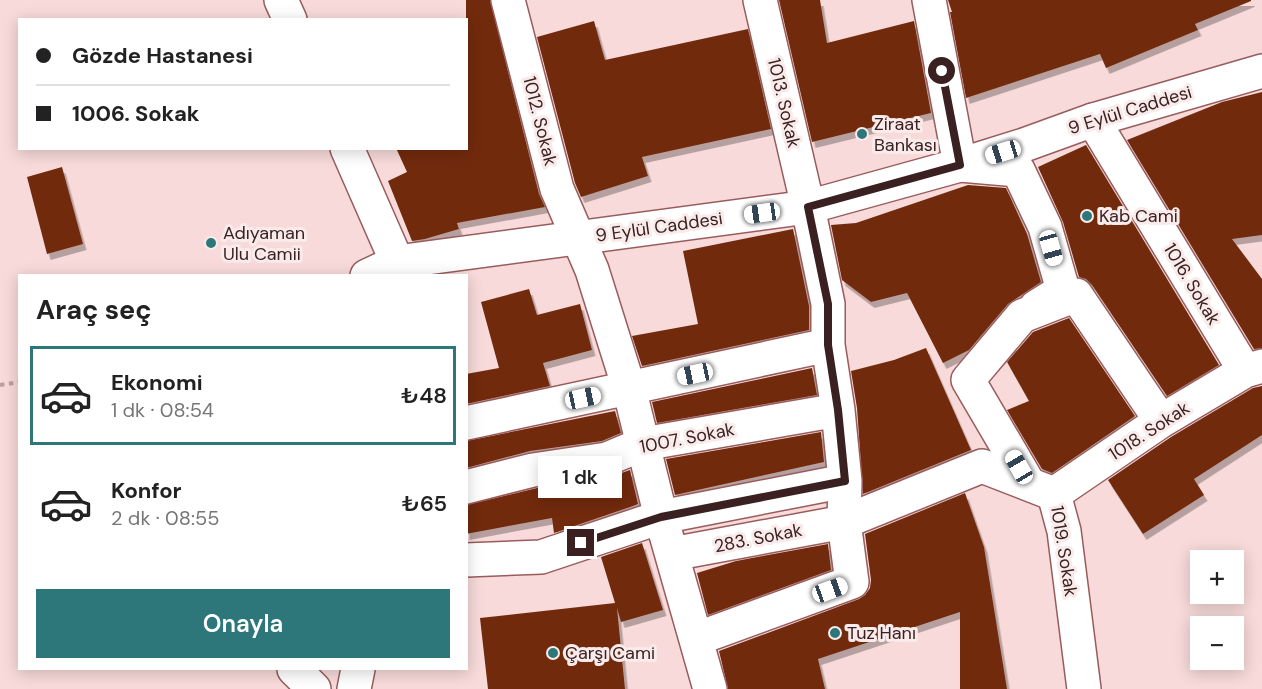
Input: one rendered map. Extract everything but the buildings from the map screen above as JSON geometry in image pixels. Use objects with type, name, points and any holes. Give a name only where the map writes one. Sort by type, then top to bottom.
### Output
[{"type":"street","points":[[282,0],[289,18]]},
{"type":"street","name":"1012. Sokak","points":[[508,0],[557,189],[592,270],[629,388],[661,517],[710,689]]},
{"type":"street","name":"1013. Sokak","points":[[696,639],[852,582],[844,522],[845,481],[838,410],[828,345],[828,304],[760,0]]},
{"type":"street","points":[[929,0],[960,165],[1018,170],[1045,227],[1063,290],[1022,316]]},
{"type":"street","name":"9 Eylül Caddesi","points":[[376,274],[580,238],[808,207],[960,165],[1093,120],[1262,70]]},
{"type":"street","name":"1016. Sokak","points":[[1093,120],[1254,369]]},
{"type":"street","points":[[348,150],[397,269]]},
{"type":"street","points":[[1022,316],[1076,295],[1161,421]]},
{"type":"street","name":"1019. Sokak","points":[[1022,316],[968,380],[1042,489],[1064,531],[1084,689]]},
{"type":"street","points":[[468,423],[828,345]]},
{"type":"street","name":"1018. Sokak","points":[[1042,489],[1254,369]]},
{"type":"street","name":"1007. Sokak","points":[[468,486],[533,470],[607,459],[643,444],[838,410]]},
{"type":"street","points":[[844,522],[982,466],[1042,489]]},
{"type":"street","points":[[468,560],[541,557],[661,517],[845,481]]},
{"type":"street","name":"283. Sokak","points":[[672,554],[844,522]]},
{"type":"street","points":[[295,670],[314,689]]},
{"type":"street","points":[[354,689],[358,670]]},
{"type":"path","points":[[0,385],[18,382]]},
{"type":"place","name":"Ziraat Bankası","points":[[862,134]]},
{"type":"place","name":"Kab Cami","points":[[1087,216]]},
{"type":"place","name":"Adıyaman Ulu Camii","points":[[211,243]]},
{"type":"place","name":"Tuz Hanı","points":[[835,633]]},
{"type":"place","name":"Çarşı Cami","points":[[553,653]]},
{"type":"route","points":[[581,543],[661,517],[845,481],[838,410],[828,345],[828,304],[808,207],[960,165],[942,71]]}]
